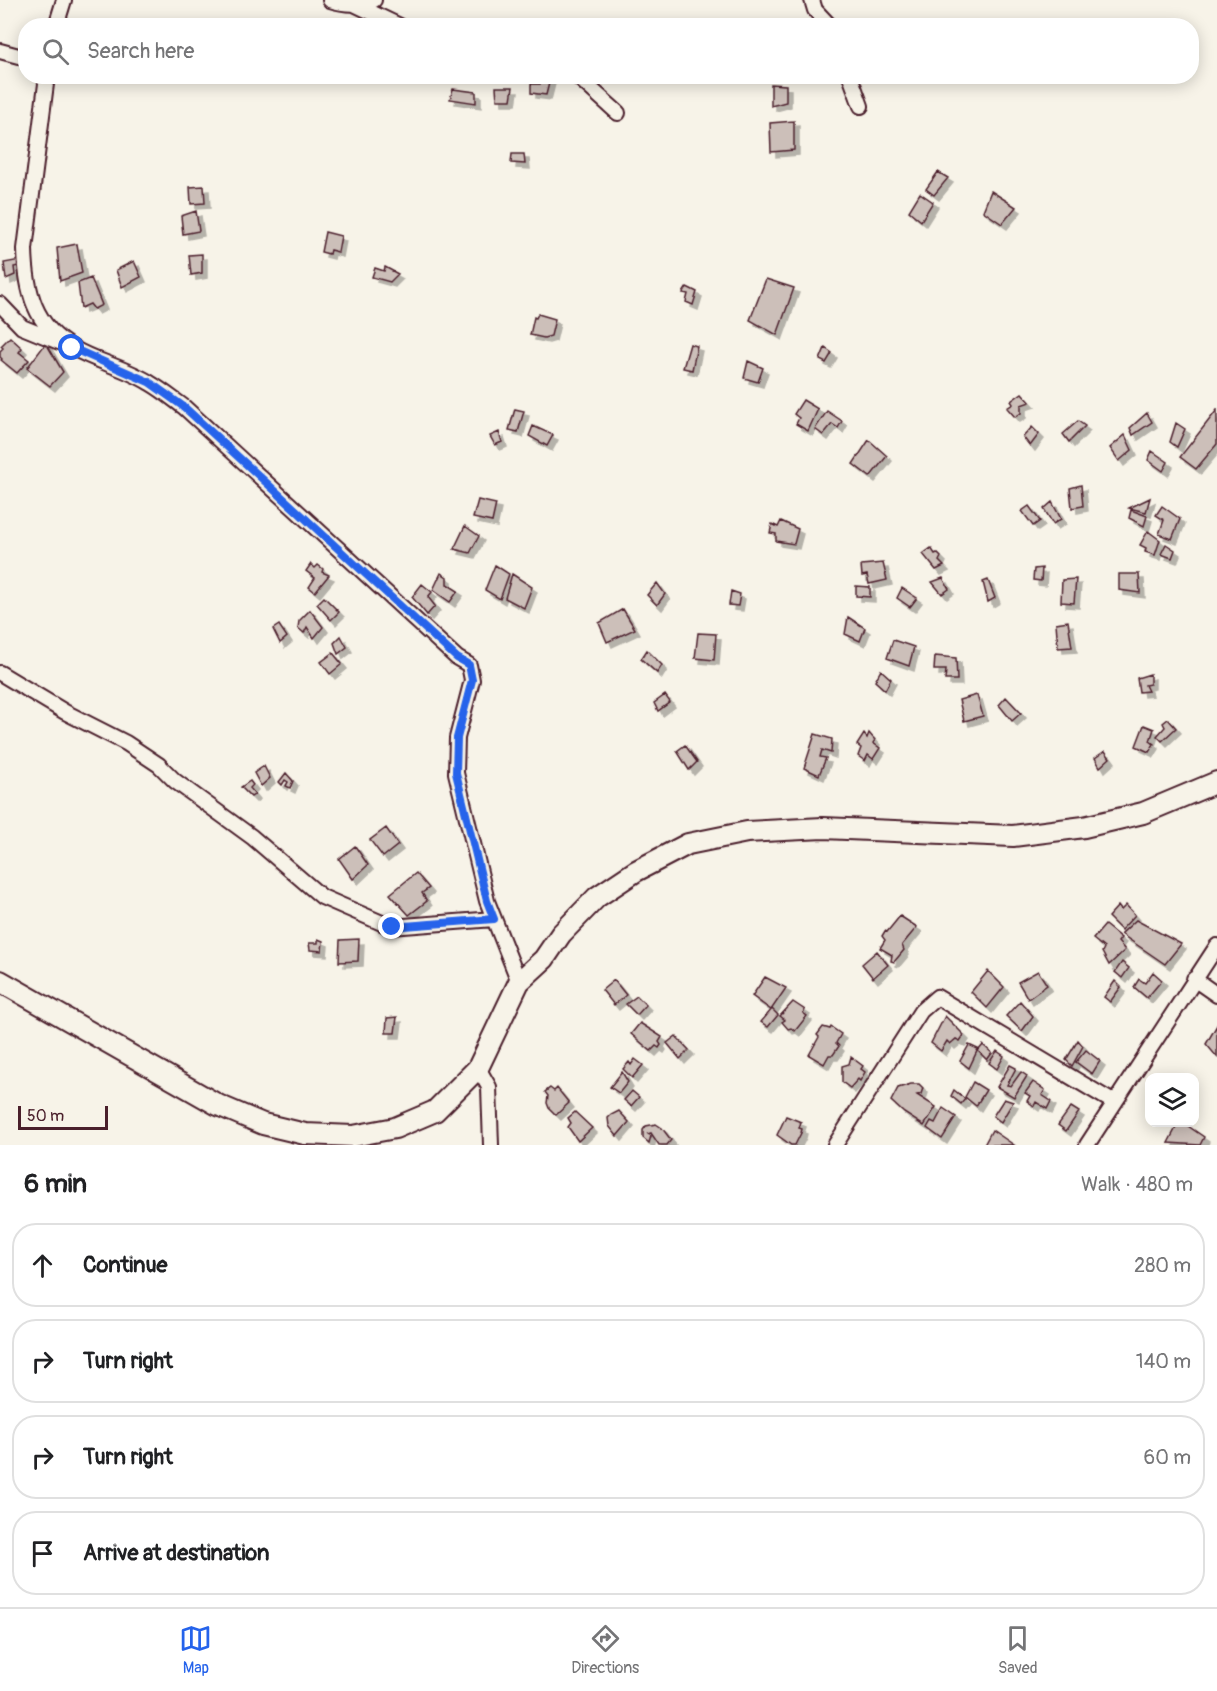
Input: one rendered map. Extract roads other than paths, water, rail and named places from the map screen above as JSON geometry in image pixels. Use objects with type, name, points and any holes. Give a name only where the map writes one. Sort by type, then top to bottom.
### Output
[{"type":"highway","points":[[0,981],[218,1105],[263,1124],[305,1134],[353,1136],[394,1128],[435,1111],[478,1068],[519,982],[544,959],[561,934],[597,897],[636,870],[688,844],[747,832],[823,828],[1013,836],[1084,827],[1143,813],[1217,782]]},
{"type":"street","points":[[58,18],[64,0]]},
{"type":"street","points":[[330,0],[342,4],[374,0]]},
{"type":"street","points":[[812,0],[815,10],[822,18]]},
{"type":"street","points":[[354,4],[383,18]]},
{"type":"street","points":[[0,51],[18,56]]},
{"type":"street","points":[[45,84],[25,249],[26,277],[37,314],[72,348]]},
{"type":"street","points":[[586,84],[618,113]]},
{"type":"street","points":[[853,84],[861,105]]},
{"type":"street","points":[[0,304],[22,327],[149,382],[184,407],[448,651],[469,665],[472,680],[457,738],[456,773],[487,901],[519,982]]},
{"type":"street","points":[[0,673],[65,712],[126,743],[159,765],[175,780],[252,837],[322,897],[392,927],[494,919]]},
{"type":"street","points":[[1087,1145],[1217,946]]},
{"type":"street","points":[[1194,979],[1217,995]]},
{"type":"street","points":[[835,1145],[921,1011],[937,997],[1113,1102]]},
{"type":"street","points":[[478,1068],[489,1086],[494,1144]]}]
